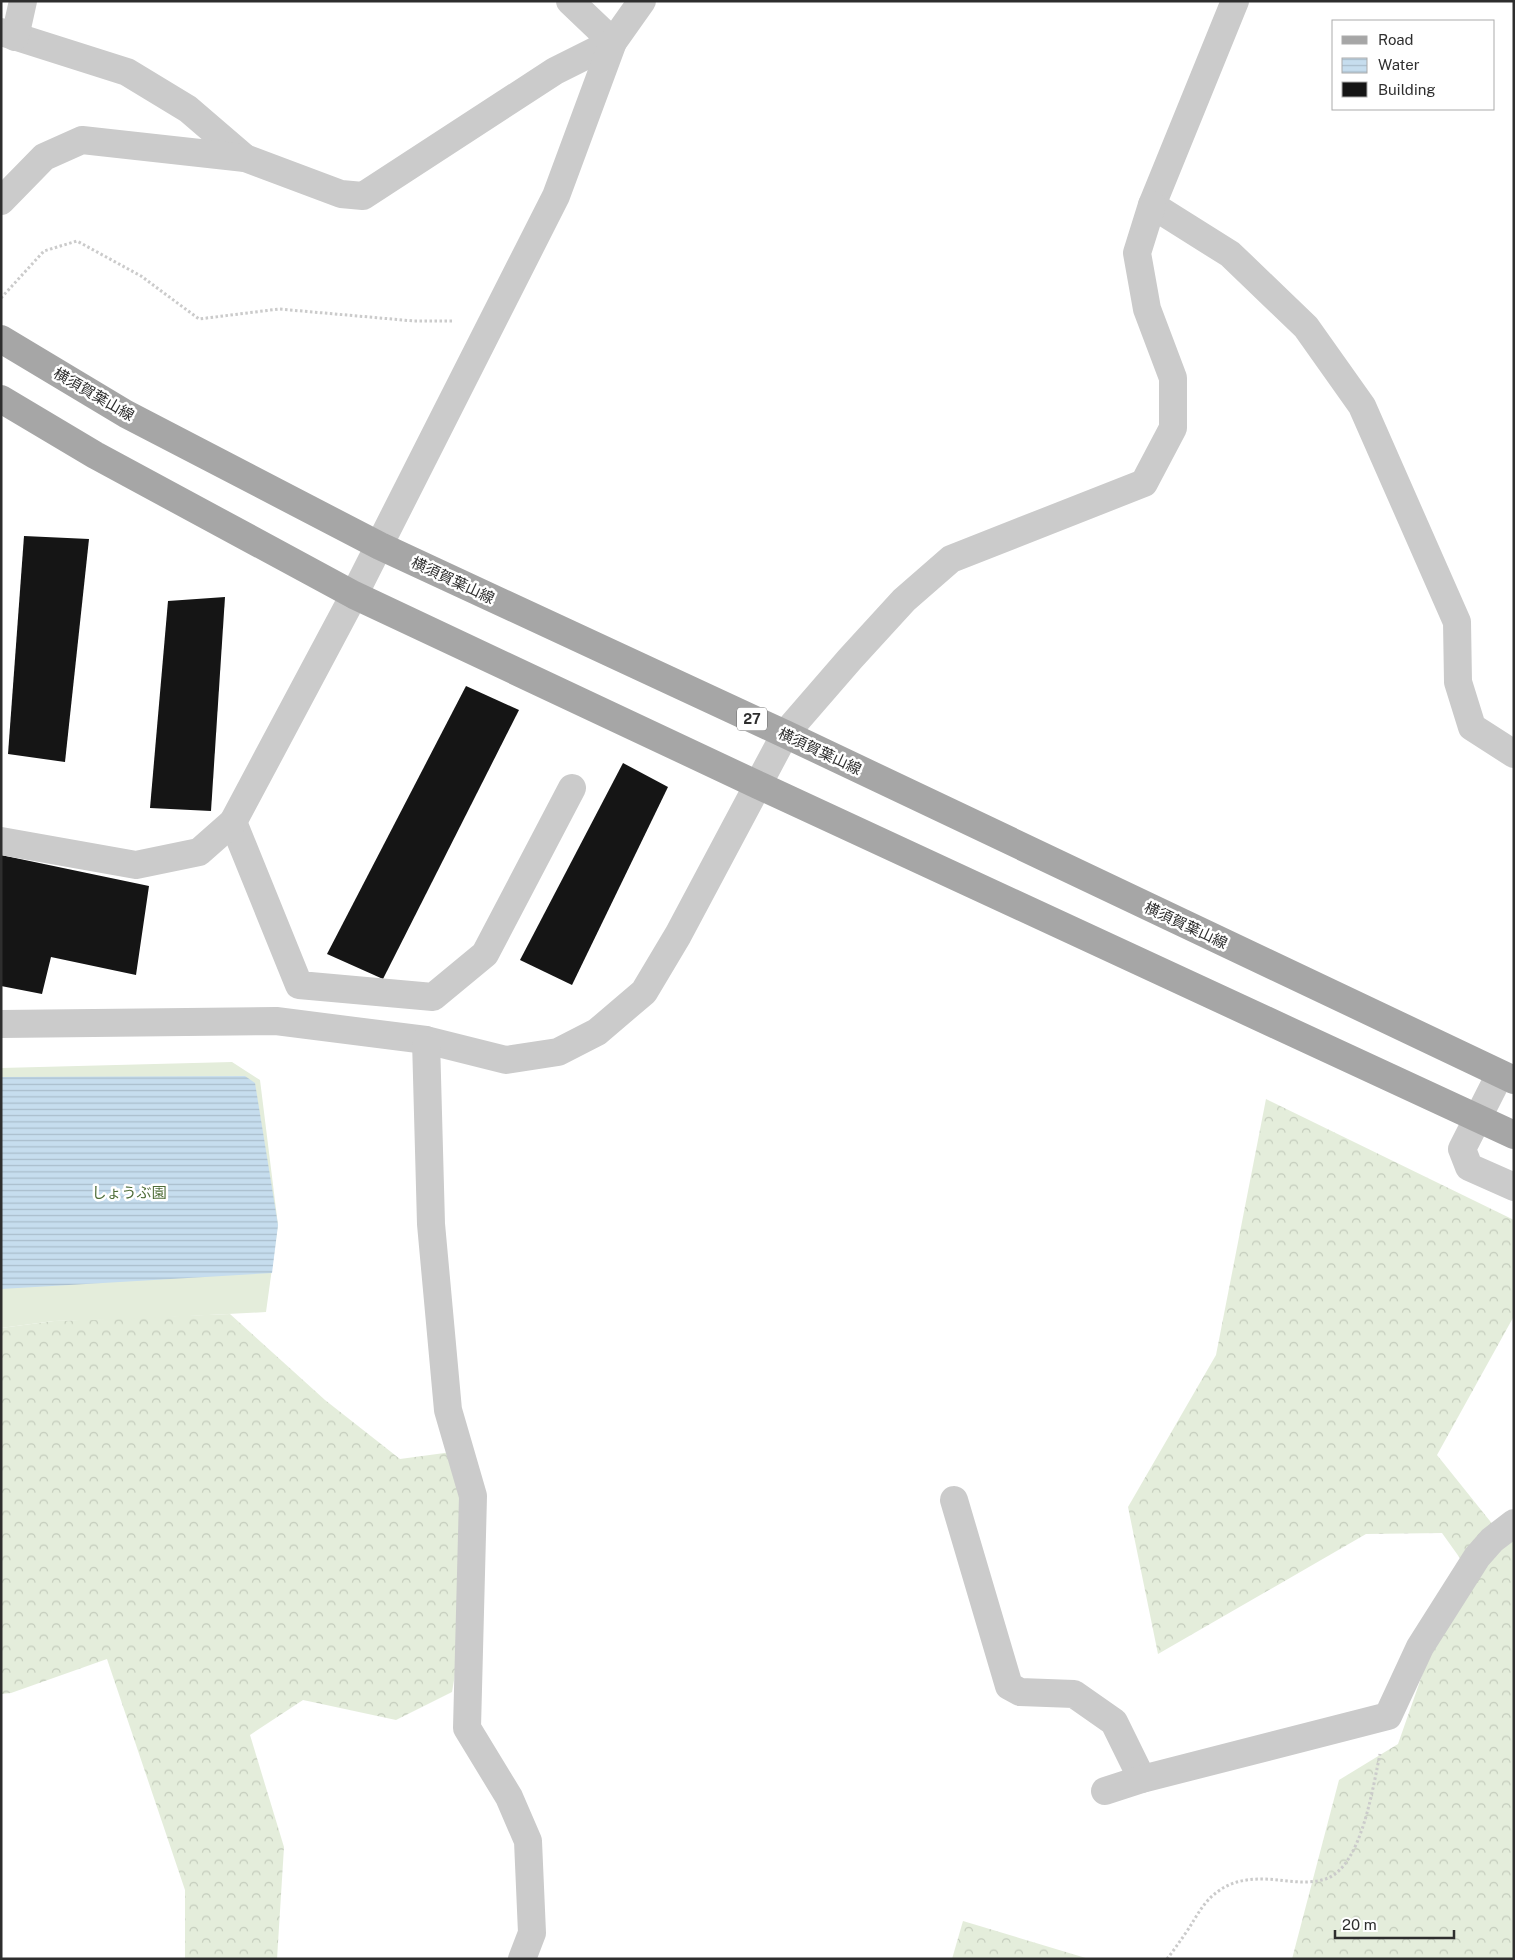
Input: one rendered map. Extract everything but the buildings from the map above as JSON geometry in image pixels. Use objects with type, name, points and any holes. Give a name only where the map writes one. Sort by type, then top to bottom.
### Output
[{"type":"main road","name":"横須賀葉山線","points":[[1,339],[126,414],[380,546],[785,734],[1507,1077]]},
{"type":"main road","points":[[1,400],[94,455],[354,595],[758,785],[1514,1135]]},
{"type":"street","points":[[23,1],[8,34],[127,72],[188,109],[245,158]]},
{"type":"street","points":[[570,1],[614,42]]},
{"type":"street","points":[[1,841],[136,865],[199,852],[233,822],[380,546],[494,321],[556,196],[614,42],[642,1]]},
{"type":"street","points":[[1,1024],[276,1021],[426,1040],[506,1060],[558,1052],[597,1032],[644,992],[678,935],[785,734],[904,600],[951,560],[1144,483],[1173,428],[1173,378],[1147,310],[1137,253],[1152,205],[1236,1]]},
{"type":"street","points":[[1,201],[44,157],[82,140],[245,158],[341,194],[363,196],[556,71],[614,42]]},
{"type":"street","points":[[1152,205],[1230,254],[1306,326],[1362,406],[1457,622],[1458,682],[1472,727],[1514,754]]},
{"type":"street","points":[[233,822],[299,985],[433,997],[485,954],[572,788]]},
{"type":"street","points":[[426,1040],[431,1224],[448,1410],[474,1496],[467,1728],[509,1796],[528,1841],[532,1933],[522,1959]]},
{"type":"street","points":[[1507,1077],[1477,1117],[1462,1149],[1469,1167],[1514,1187]]},
{"type":"street","points":[[954,1500],[1009,1686],[1020,1692],[1074,1694],[1114,1722],[1142,1779]]},
{"type":"street","points":[[1105,1791],[1142,1779],[1388,1716],[1420,1647],[1477,1557],[1492,1540],[1514,1524]]},
{"type":"path","points":[[1,298],[44,251],[77,241],[141,276],[199,319],[279,309],[414,321],[494,321]]},
{"type":"path","points":[[1167,1959],[1185,1934],[1201,1906],[1221,1889],[1238,1882],[1258,1878],[1301,1883],[1329,1877],[1346,1863],[1364,1825],[1388,1716]]},
{"type":"green space","name":"しょうぶ園","points":[[232,1062],[260,1080],[278,1225],[266,1312],[54,1321],[1,1328],[1,1068]]},
{"type":"green space","points":[[1266,1099],[1514,1220],[1514,1316],[1437,1455],[1506,1541],[1514,1533],[1514,1959],[1292,1959],[1339,1780],[1398,1744],[1462,1561],[1442,1533],[1366,1534],[1158,1654],[1128,1507],[1216,1355]]},
{"type":"green space","points":[[230,1314],[325,1400],[400,1459],[474,1449],[473,1567],[452,1692],[396,1720],[303,1700],[250,1735],[284,1847],[277,1959],[185,1959],[185,1890],[107,1659],[11,1693],[1,1694],[1,1328],[54,1321]]},
{"type":"green space","points":[[963,1921],[1089,1959],[952,1959]]},
{"type":"water","name":"しょうぶ園","points":[[245,1076],[255,1083],[278,1225],[272,1273],[1,1289],[1,1077]]}]
